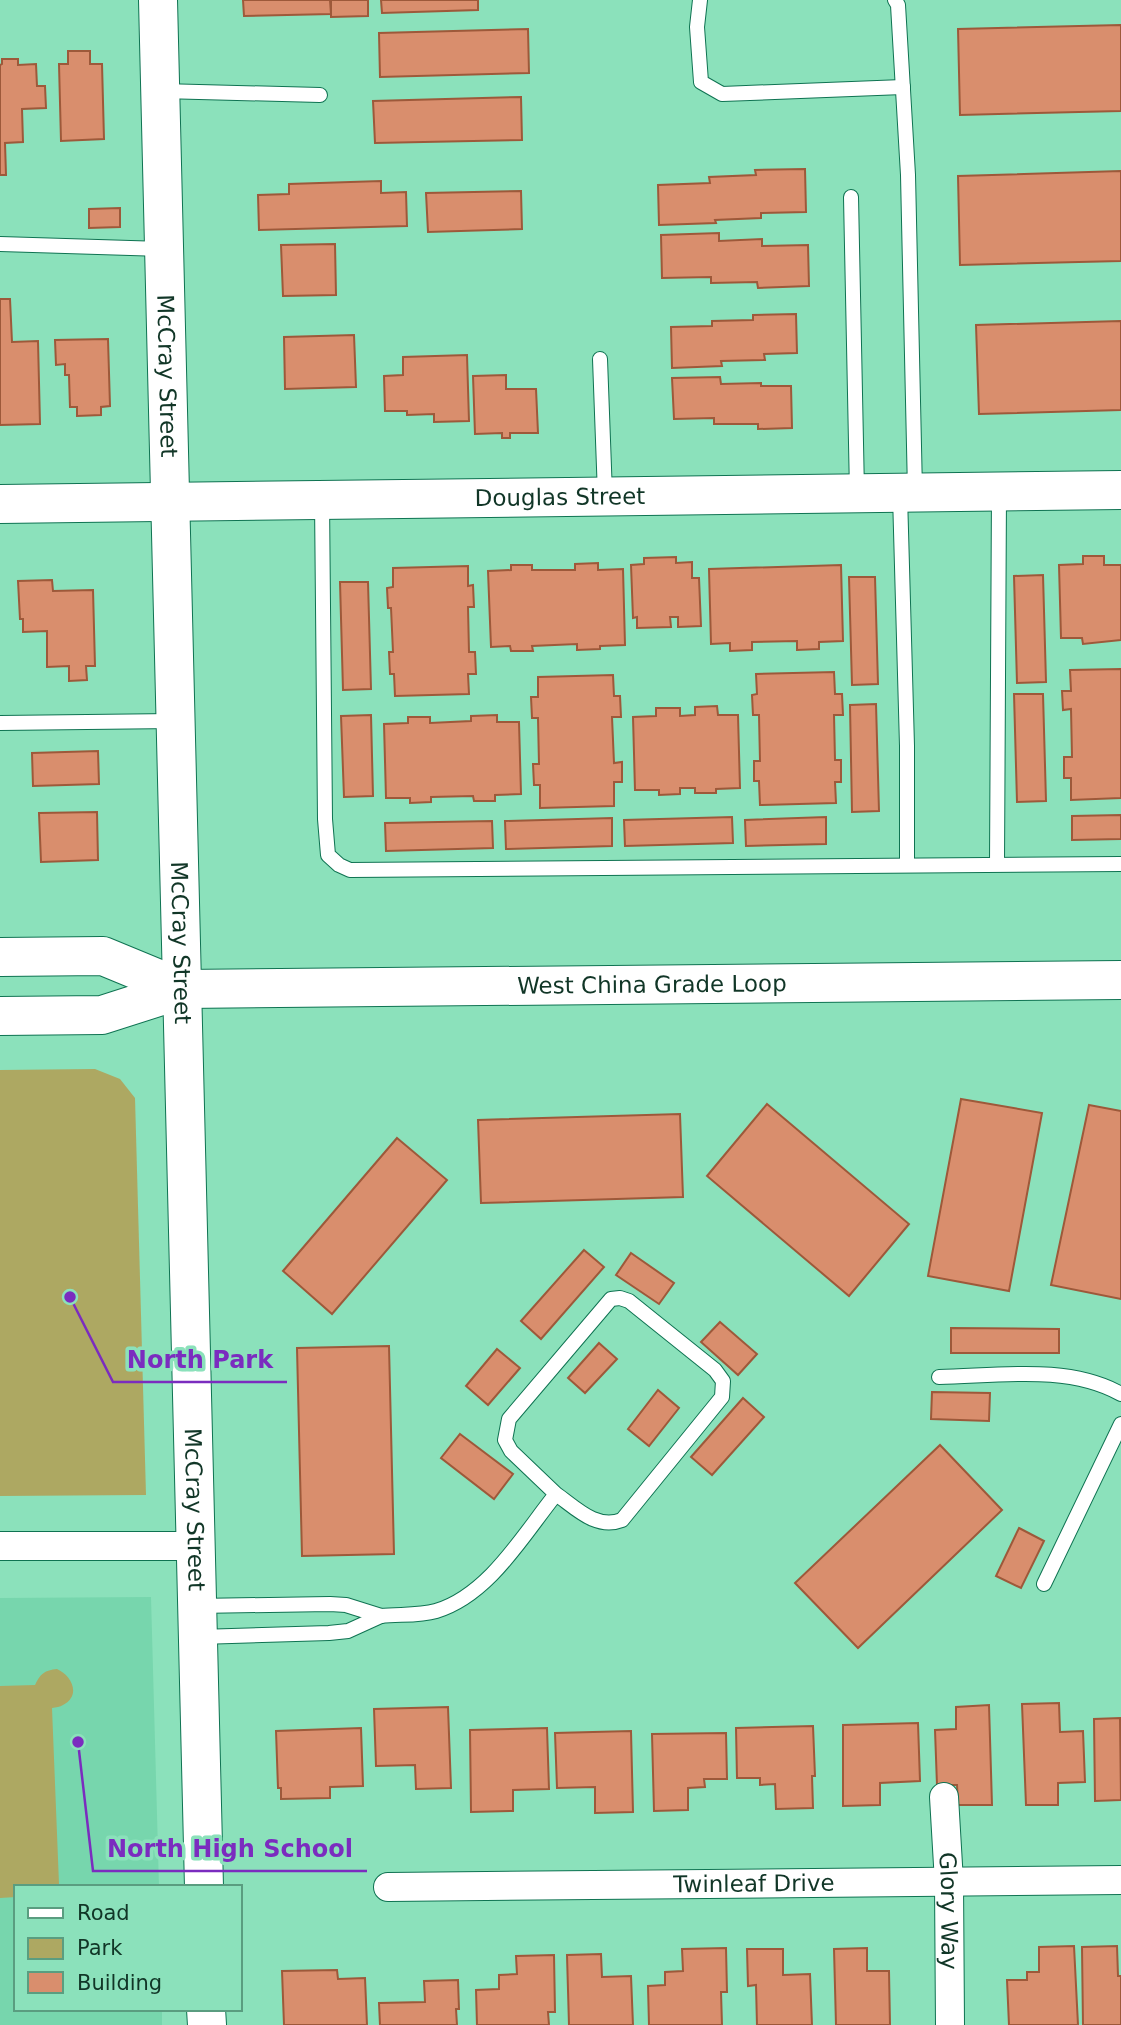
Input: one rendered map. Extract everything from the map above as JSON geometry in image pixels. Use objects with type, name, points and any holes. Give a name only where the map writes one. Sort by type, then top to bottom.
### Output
[{"type":"street","name":"McCray Street","points":[[158,0],[204,1885]]},
{"type":"street","name":"Douglas Street","points":[[0,504],[1121,490]]},
{"type":"street","name":"West China Grade Loop","points":[[0,957],[103,956],[183,989]]},
{"type":"street","name":"West China Grade Loop","points":[[0,1016],[102,1015],[183,989],[1121,980]]},
{"type":"street","points":[[0,1546],[195,1546]]},
{"type":"street","name":"Glory Way","points":[[944,1797],[949,1882],[950,2025]]},
{"type":"street","name":"Twinleaf Drive","points":[[388,1887],[1121,1880]]},
{"type":"lane","points":[[700,0],[697,27],[701,82],[722,94],[903,87]]},
{"type":"lane","points":[[895,0],[898,5],[908,175],[907,865]]},
{"type":"lane","points":[[160,91],[320,95]]},
{"type":"lane","points":[[850,197],[857,493]]},
{"type":"lane","points":[[0,244],[164,249]]},
{"type":"lane","points":[[600,359],[605,497]]},
{"type":"lane","points":[[997,864],[999,492]]},
{"type":"lane","points":[[322,500],[325,819],[328,855],[339,865],[350,870],[1121,864]]},
{"type":"lane","points":[[0,723],[176,721]]},
{"type":"lane","points":[[611,1299],[629,1301],[715,1370],[723,1381],[722,1397],[622,1520],[612,1524],[595,1521],[556,1494],[511,1451],[505,1440],[509,1419],[611,1299]]},
{"type":"lane","points":[[939,1377],[1043,1375],[1081,1379],[1121,1394]]},
{"type":"lane","points":[[1044,1584],[1121,1424]]},
{"type":"lane","points":[[197,1622],[329,1633],[348,1631],[381,1616],[433,1612],[456,1604],[492,1575],[556,1494]]},
{"type":"lane","points":[[197,1622],[330,1604],[346,1605],[381,1616]]},
{"type":"shaded area","points":[[151,1597],[159,1885],[14,1885],[14,2011],[162,2011],[162,2025],[0,2025],[0,1598]]},
{"type":"green space","points":[[95,1069],[120,1079],[135,1098],[146,1495],[0,1496],[0,1070]]},
{"type":"green space","points":[[57,1669],[67,1676],[73,1691],[69,1701],[52,1708],[59,1884],[14,1885],[14,1897],[0,1898],[0,1686],[35,1685],[43,1673]]},
{"type":"building","points":[[243,0],[330,0],[331,14],[244,16]]},
{"type":"building","points":[[331,0],[368,0],[368,16],[331,17]]},
{"type":"building","points":[[381,0],[478,0],[478,10],[382,13]]},
{"type":"building","points":[[1121,25],[1121,111],[960,115],[958,29]]},
{"type":"building","points":[[528,29],[529,73],[380,77],[379,33]]},
{"type":"building","points":[[68,51],[90,51],[90,64],[102,64],[104,139],[61,141],[59,64],[68,64]]},
{"type":"building","points":[[2,59],[18,59],[18,65],[36,64],[37,86],[45,86],[46,108],[22,109],[23,142],[5,143],[6,175],[0,175]]},
{"type":"building","points":[[521,97],[522,140],[375,143],[373,101]]},
{"type":"building","points":[[805,169],[806,212],[761,213],[761,218],[715,220],[716,223],[659,225],[658,185],[710,183],[709,177],[756,175],[755,170]]},
{"type":"building","points":[[1121,171],[1121,261],[960,265],[958,176]]},
{"type":"building","points":[[381,181],[381,193],[406,192],[407,226],[259,230],[258,195],[289,194],[289,184]]},
{"type":"building","points":[[521,191],[522,229],[428,232],[426,193]]},
{"type":"building","points":[[120,208],[120,227],[89,228],[89,209]]},
{"type":"building","points":[[719,233],[719,241],[762,239],[762,246],[808,245],[809,286],[758,288],[757,282],[711,283],[711,277],[662,278],[661,235]]},
{"type":"building","points":[[335,244],[336,295],[283,296],[281,245]]},
{"type":"building","points":[[0,299],[10,299],[12,342],[38,341],[40,424],[0,425]]},
{"type":"building","points":[[796,314],[797,353],[764,354],[765,360],[721,361],[722,366],[672,368],[671,327],[712,326],[712,321],[753,320],[753,315]]},
{"type":"building","points":[[1121,321],[1121,410],[979,414],[976,325]]},
{"type":"building","points":[[354,335],[356,387],[285,389],[284,337]]},
{"type":"building","points":[[108,339],[110,406],[101,407],[101,415],[77,416],[77,407],[70,407],[69,375],[65,375],[65,364],[56,365],[55,340]]},
{"type":"building","points":[[467,355],[469,421],[434,422],[434,414],[407,415],[407,411],[385,411],[384,376],[403,375],[403,357]]},
{"type":"building","points":[[506,375],[506,389],[536,389],[538,433],[510,433],[510,438],[502,438],[502,433],[475,434],[473,376]]},
{"type":"building","points":[[720,377],[721,384],[761,383],[761,386],[791,386],[792,428],[758,429],[758,424],[714,424],[714,418],[674,419],[672,378]]},
{"type":"building","points":[[1083,556],[1104,556],[1104,565],[1121,565],[1121,640],[1083,644],[1082,638],[1061,638],[1059,565],[1083,564]]},
{"type":"building","points":[[676,557],[676,563],[692,562],[692,578],[699,578],[701,626],[678,627],[678,617],[670,617],[671,627],[637,628],[637,617],[633,618],[631,565],[644,564],[644,558]]},
{"type":"building","points":[[598,563],[598,570],[623,569],[625,645],[577,650],[577,644],[532,646],[533,651],[511,651],[510,646],[491,647],[488,571],[511,570],[511,565],[532,565],[532,570],[575,570],[575,564]]},
{"type":"building","points":[[841,565],[843,641],[819,642],[819,649],[797,650],[797,641],[752,642],[752,650],[730,651],[730,643],[711,644],[709,569]]},
{"type":"building","points":[[468,566],[468,586],[473,585],[474,607],[468,607],[469,652],[475,652],[476,674],[468,674],[469,694],[395,696],[394,674],[390,674],[389,652],[393,652],[391,608],[388,608],[387,588],[393,587],[393,568]]},
{"type":"building","points":[[1043,575],[1046,682],[1017,683],[1014,576]]},
{"type":"building","points":[[849,577],[875,577],[878,684],[852,685]]},
{"type":"building","points":[[52,580],[53,591],[93,590],[95,666],[86,666],[87,680],[69,681],[69,666],[47,667],[47,631],[23,632],[18,581]]},
{"type":"building","points":[[340,582],[368,582],[371,689],[343,690]]},
{"type":"building","points":[[1121,669],[1121,798],[1071,800],[1071,778],[1064,778],[1064,757],[1072,757],[1071,709],[1063,710],[1062,691],[1071,691],[1070,670]]},
{"type":"building","points":[[834,672],[835,694],[842,694],[843,715],[834,715],[835,760],[841,760],[841,782],[835,782],[836,803],[760,805],[759,781],[754,781],[754,761],[760,761],[759,715],[753,715],[752,695],[757,694],[756,674]]},
{"type":"building","points":[[613,675],[614,696],[620,696],[621,717],[612,717],[614,763],[622,762],[622,782],[614,782],[614,806],[540,808],[540,785],[534,785],[533,764],[539,764],[538,718],[532,718],[531,697],[538,697],[538,677]]},
{"type":"building","points":[[1014,694],[1043,694],[1046,801],[1017,802]]},
{"type":"building","points":[[876,704],[879,811],[852,812],[850,705]]},
{"type":"building","points":[[717,706],[718,715],[738,715],[740,788],[716,789],[716,793],[695,793],[695,788],[680,788],[680,794],[659,795],[659,790],[635,790],[633,717],[656,716],[656,708],[680,708],[680,716],[695,715],[695,707]]},
{"type":"building","points":[[371,715],[373,796],[344,797],[341,716]]},
{"type":"building","points":[[497,715],[497,722],[519,722],[521,794],[495,795],[495,801],[474,801],[473,796],[431,797],[431,802],[410,803],[410,798],[386,798],[384,724],[408,723],[408,717],[430,717],[430,723],[471,721],[471,716]]},
{"type":"building","points":[[98,751],[99,784],[33,786],[32,753]]},
{"type":"building","points":[[97,812],[98,860],[41,862],[39,813]]},
{"type":"building","points":[[1121,815],[1121,839],[1072,840],[1072,816]]},
{"type":"building","points":[[732,817],[733,843],[625,846],[624,820]]},
{"type":"building","points":[[826,817],[826,844],[746,846],[745,820]]},
{"type":"building","points":[[612,818],[612,846],[506,849],[505,821]]},
{"type":"building","points":[[492,821],[493,848],[386,851],[385,823]]},
{"type":"building","points":[[961,1099],[1042,1113],[1009,1291],[928,1276]]},
{"type":"building","points":[[767,1104],[909,1224],[849,1296],[707,1176]]},
{"type":"building","points":[[1089,1105],[1121,1111],[1121,1299],[1051,1285]]},
{"type":"building","points":[[680,1114],[683,1197],[481,1203],[478,1120]]},
{"type":"building","points":[[397,1138],[447,1180],[332,1314],[283,1271]]},
{"type":"building","points":[[584,1250],[604,1267],[541,1339],[521,1321]]},
{"type":"building","points":[[631,1253],[674,1283],[659,1304],[616,1275]]},
{"type":"building","points":[[720,1322],[757,1354],[738,1375],[701,1342]]},
{"type":"building","points":[[951,1328],[1059,1329],[1059,1353],[951,1353]]},
{"type":"building","points":[[599,1343],[617,1359],[585,1393],[568,1378]]},
{"type":"building","points":[[389,1346],[394,1554],[302,1556],[297,1348]]},
{"type":"building","points":[[497,1349],[520,1368],[488,1405],[466,1386]]},
{"type":"building","points":[[658,1390],[679,1408],[649,1446],[628,1429]]},
{"type":"building","points":[[932,1392],[990,1393],[989,1421],[931,1419]]},
{"type":"building","points":[[743,1398],[764,1417],[712,1475],[691,1457]]},
{"type":"building","points":[[460,1434],[513,1474],[494,1499],[441,1458]]},
{"type":"building","points":[[940,1445],[1002,1510],[858,1648],[795,1583]]},
{"type":"building","points":[[1019,1528],[1044,1541],[1021,1588],[996,1576]]},
{"type":"building","points":[[1059,1703],[1060,1732],[1083,1731],[1085,1782],[1058,1783],[1058,1805],[1026,1805],[1022,1704]]},
{"type":"building","points":[[989,1705],[992,1805],[958,1805],[957,1785],[937,1785],[935,1730],[956,1729],[956,1707]]},
{"type":"building","points":[[448,1707],[451,1788],[416,1789],[415,1765],[376,1766],[374,1709]]},
{"type":"building","points":[[1120,1718],[1121,1800],[1095,1801],[1094,1719]]},
{"type":"building","points":[[918,1723],[920,1781],[880,1783],[880,1805],[843,1806],[843,1725]]},
{"type":"building","points":[[813,1726],[813,1808],[776,1809],[775,1784],[760,1785],[760,1778],[737,1778],[736,1728]]},
{"type":"building","points":[[361,1728],[363,1786],[330,1787],[330,1798],[281,1799],[281,1788],[278,1788],[276,1731]]},
{"type":"building","points":[[547,1728],[549,1789],[513,1790],[513,1811],[471,1812],[470,1730]]},
{"type":"building","points":[[631,1731],[633,1812],[595,1813],[595,1787],[557,1788],[555,1733]]},
{"type":"building","points":[[726,1733],[727,1779],[704,1779],[705,1787],[688,1788],[688,1810],[654,1811],[652,1734]]},
{"type":"building","points":[[1074,1946],[1078,2025],[1009,2025],[1007,1980],[1027,1980],[1027,1972],[1039,1972],[1039,1947]]},
{"type":"building","points":[[1117,1946],[1118,1976],[1121,1976],[1121,2025],[1083,2025],[1082,1947]]},
{"type":"building","points":[[726,1948],[727,1992],[721,1992],[722,2025],[649,2025],[648,1986],[665,1985],[665,1972],[683,1971],[682,1949]]},
{"type":"building","points":[[867,1948],[867,1971],[889,1971],[890,2025],[836,2025],[834,1949]]},
{"type":"building","points":[[747,1949],[783,1949],[783,1975],[810,1974],[812,2025],[757,2025],[756,1985],[748,1986]]},
{"type":"building","points":[[601,1954],[602,1977],[631,1976],[633,2025],[569,2025],[567,1955]]},
{"type":"building","points":[[554,1955],[555,2012],[548,2012],[549,2025],[477,2025],[476,1990],[499,1989],[499,1975],[517,1974],[516,1956]]},
{"type":"building","points":[[337,1970],[338,1979],[365,1978],[367,2025],[284,2025],[282,1971]]},
{"type":"building","points":[[458,1980],[457,2025],[380,2025],[379,2003],[425,2002],[424,1981]]},
{"type":"place","name":"North Park","points":[[70,1297]]},
{"type":"place","name":"North High School","points":[[78,1742]]}]
